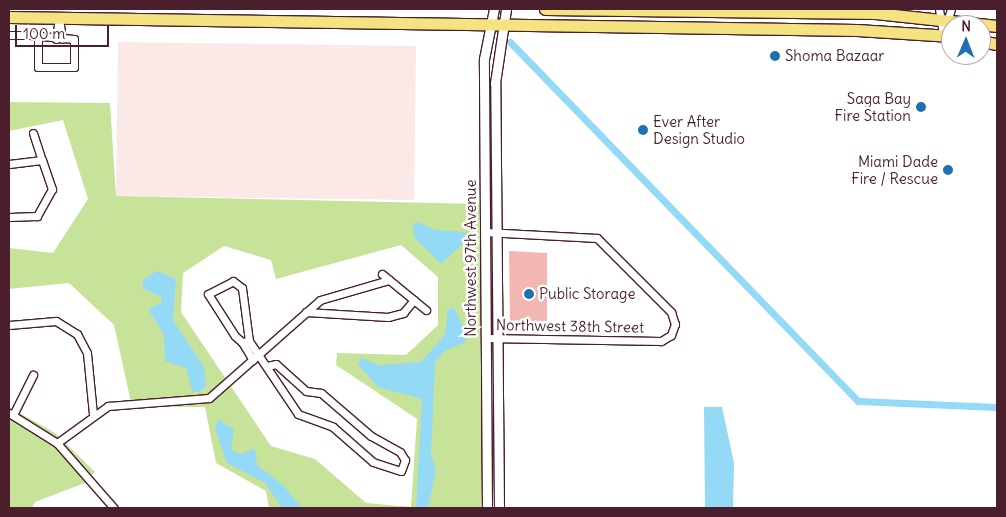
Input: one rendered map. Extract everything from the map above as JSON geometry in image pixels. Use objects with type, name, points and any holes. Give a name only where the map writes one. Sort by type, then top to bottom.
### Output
[{"type":"main road","points":[[545,9],[944,13],[997,26]]},
{"type":"main road","points":[[679,28],[680,11]]},
{"type":"main road","points":[[700,28],[723,11]]},
{"type":"main road","points":[[723,11],[738,29]]},
{"type":"main road","points":[[763,29],[781,12]]},
{"type":"main road","points":[[857,13],[857,30]]},
{"type":"main road","points":[[9,17],[857,30],[941,36]]},
{"type":"street","name":"Northwest 97th Avenue","points":[[487,508],[484,59],[494,9]]},
{"type":"street","name":"Northwest 97th Avenue","points":[[499,508],[496,78],[506,9]]},
{"type":"street","points":[[59,39],[60,18]]},
{"type":"street","points":[[9,34],[38,36],[74,40],[74,67],[38,67],[38,36]]},
{"type":"street","points":[[9,217],[31,219],[43,210],[52,192],[33,133]]},
{"type":"street","points":[[9,164],[42,160]]},
{"type":"street","points":[[485,232],[496,233]]},
{"type":"street","name":"Northwest 38th Street","points":[[486,338],[654,341],[671,335],[673,316],[602,241],[579,234],[496,233]]},
{"type":"street","points":[[382,274],[426,310]]},
{"type":"street","points":[[57,443],[93,414],[129,401],[200,401],[219,392],[306,312],[334,293],[389,280]]},
{"type":"street","points":[[245,342],[242,288],[234,281],[208,294],[245,342],[253,360]]},
{"type":"street","points":[[306,312],[388,317],[403,313],[414,300]]},
{"type":"street","points":[[9,325],[56,321],[77,334],[87,353],[93,414]]},
{"type":"street","points":[[245,342],[261,353],[267,366],[298,414],[333,427],[373,462],[402,471],[405,460],[400,452],[371,436],[320,393],[306,391],[276,364],[267,366]]},
{"type":"street","points":[[33,375],[11,414],[57,443],[114,508]]},
{"type":"street","points":[[486,434],[498,434]]},
{"type":"shaded area","points":[[118,42],[416,46],[414,200],[116,196]]},
{"type":"green space","points":[[9,102],[110,103],[116,196],[480,204],[483,508],[269,508],[266,491],[216,463],[205,407],[132,407],[114,325],[69,283],[9,289],[9,248],[53,253],[88,199],[63,120],[9,131]],"holes":[[[401,245],[438,277],[438,325],[406,355],[337,353],[336,365],[417,419],[411,507],[366,503],[315,459],[271,446],[181,312],[183,273],[224,246],[271,260],[276,279]]]},
{"type":"green space","points":[[9,407],[55,433],[95,472],[85,483],[35,502],[32,508],[9,508]]},
{"type":"water","points":[[418,222],[435,230],[465,232],[469,238],[441,264],[414,237],[413,225]]},
{"type":"water","points":[[157,271],[176,279],[173,320],[204,367],[206,386],[199,392],[192,391],[186,368],[165,361],[164,335],[148,309],[161,303],[162,297],[142,288],[144,279]]},
{"type":"water","points":[[454,308],[467,335],[465,342],[445,351],[435,362],[431,455],[436,469],[428,508],[416,508],[422,399],[378,387],[357,363],[362,358],[379,365],[421,362],[445,335],[448,309]]},
{"type":"water","points":[[704,407],[722,407],[734,463],[733,508],[705,508]]},
{"type":"water","points":[[218,419],[234,430],[231,450],[240,454],[255,449],[257,465],[283,485],[302,508],[282,508],[265,483],[227,463],[215,429]]},
{"type":"building","name":"Public Storage","points":[[509,251],[547,253],[547,322],[510,321]]},
{"type":"waterway","points":[[510,42],[858,401],[997,407]]},
{"type":"place","name":"Shoma Bazaar","points":[[775,56]]},
{"type":"place","name":"Saga Bay Fire Station","points":[[921,107]]},
{"type":"place","name":"Ever After Design Studio","points":[[643,130]]},
{"type":"place","name":"Miami Dade Fire / Rescue","points":[[948,170]]},
{"type":"place","name":"Public Storage","points":[[529,294]]}]
